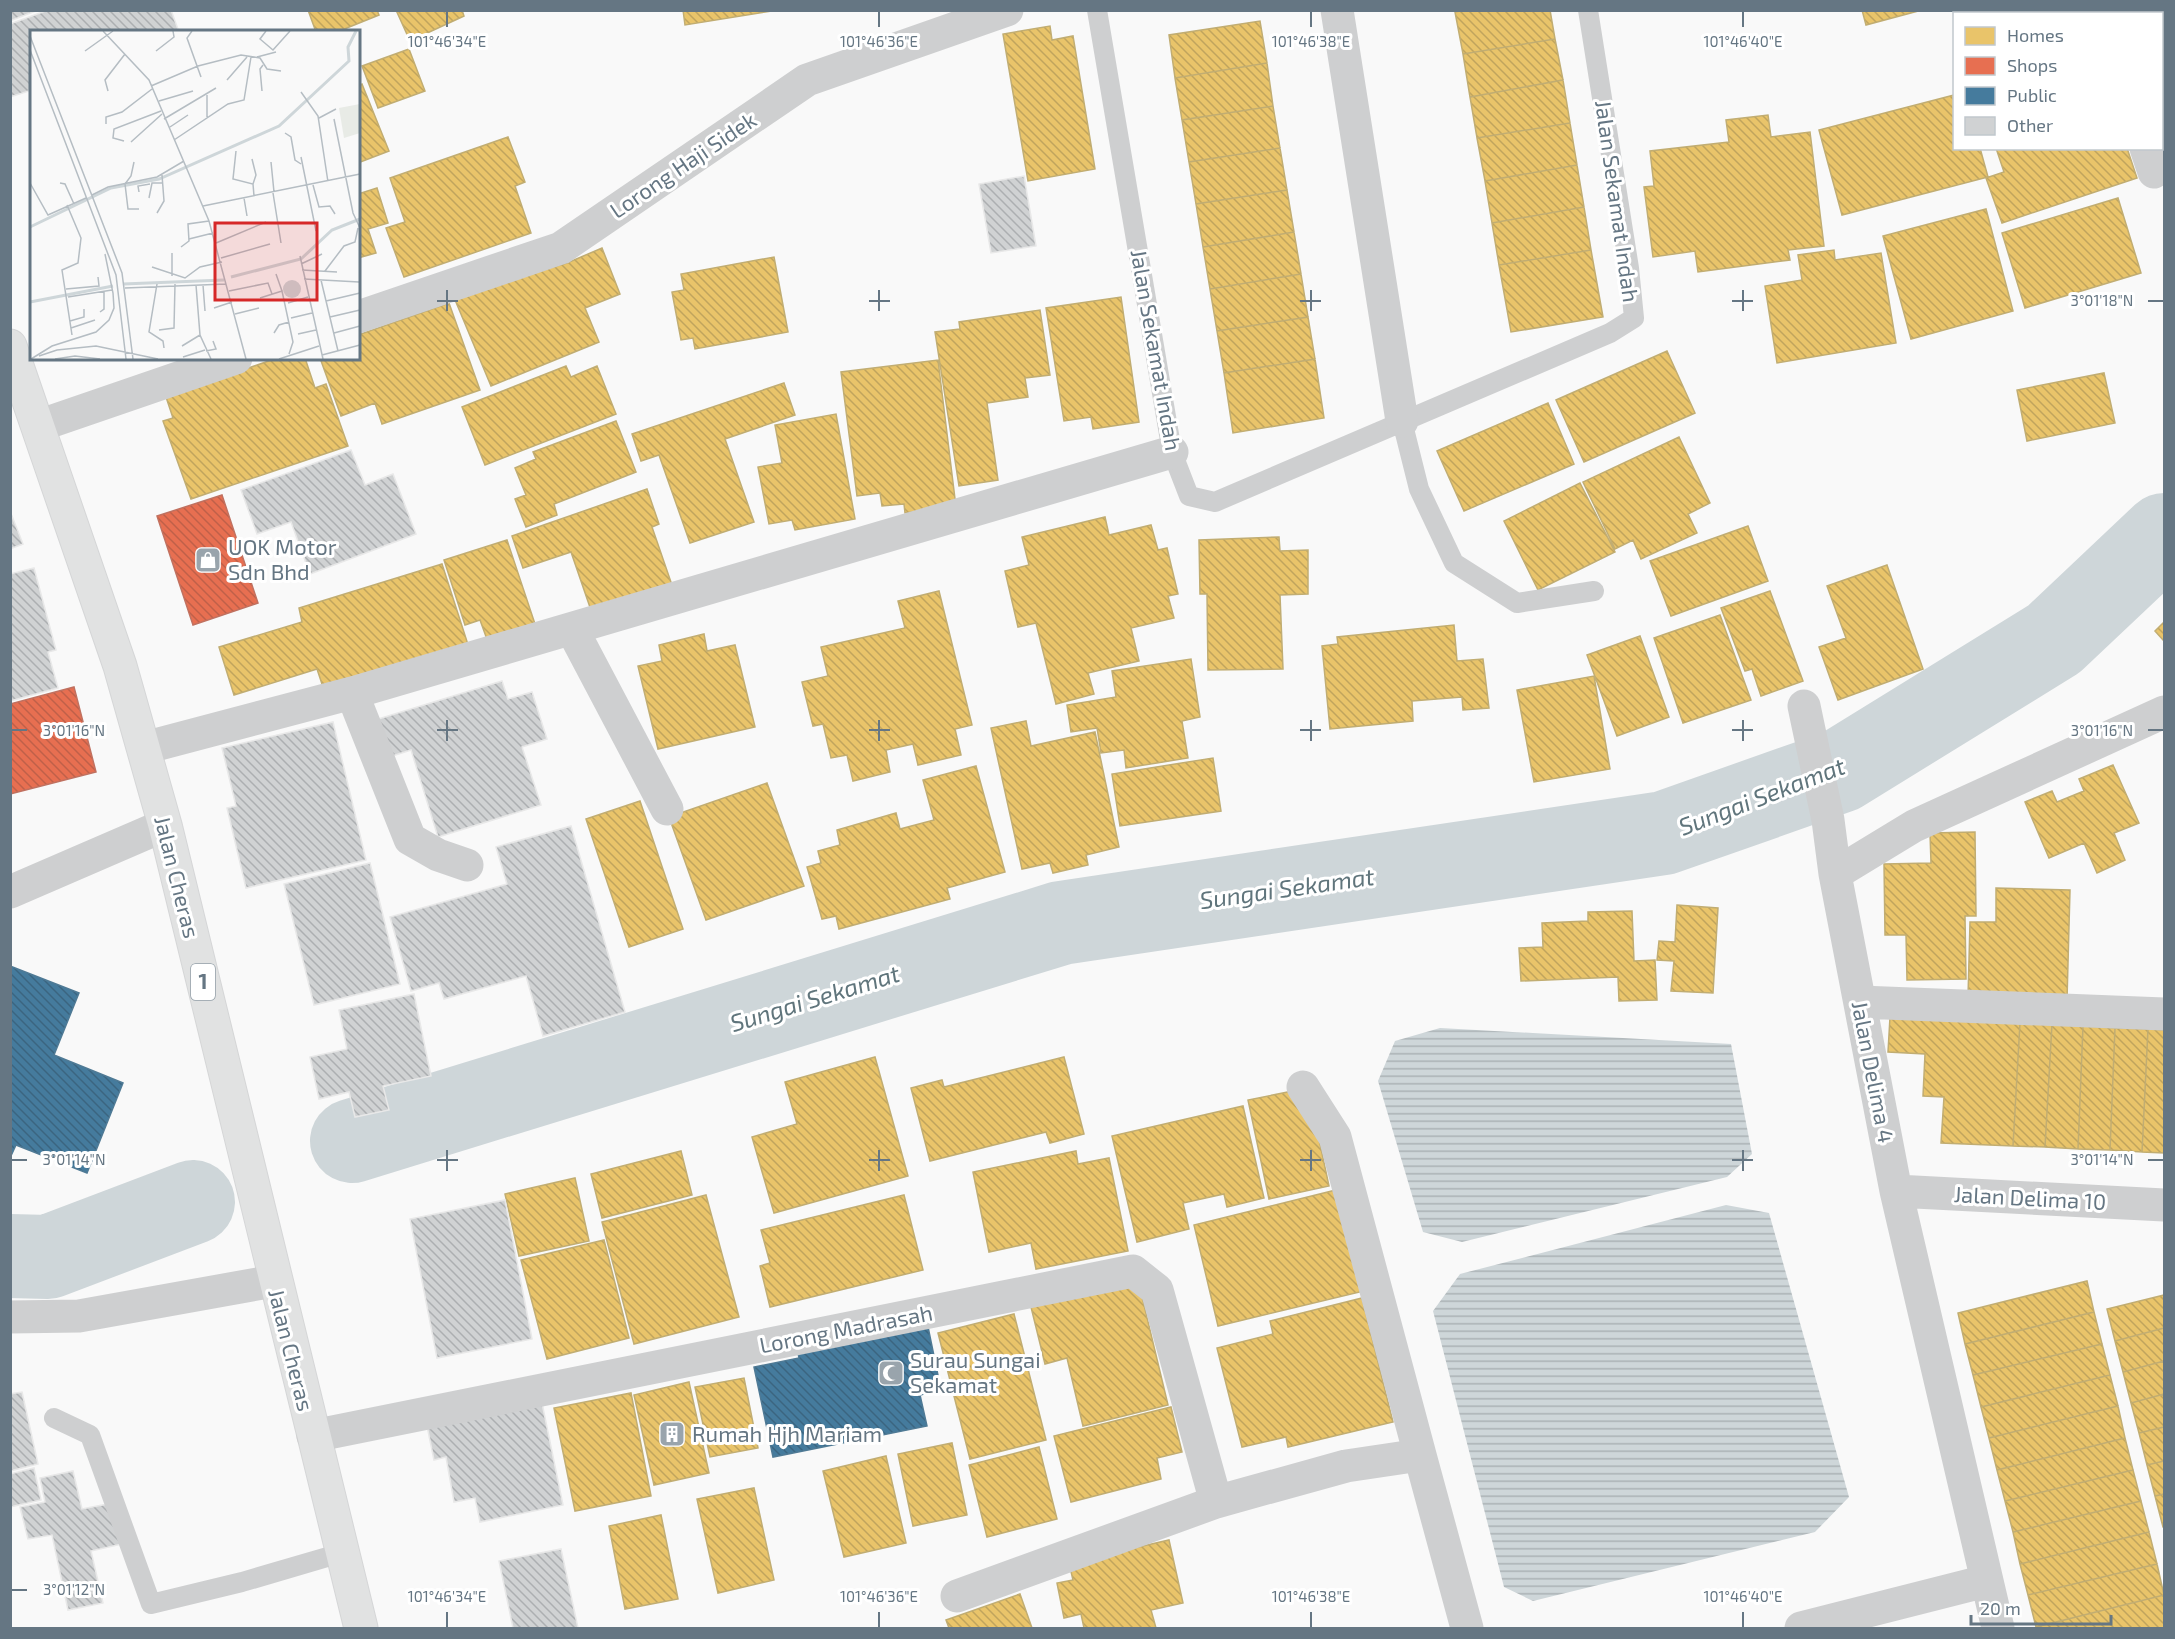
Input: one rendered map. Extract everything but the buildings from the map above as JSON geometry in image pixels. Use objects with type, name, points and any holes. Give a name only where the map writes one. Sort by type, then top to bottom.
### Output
[{"type":"main road","name":"Jalan Cheras","points":[[10,346],[120,666],[144,748],[165,825],[274,1281],[361,1629]]},
{"type":"street","name":"Lorong Haji Sidek","points":[[360,316],[561,248],[807,80],[1006,10]]},
{"type":"street","points":[[1337,10],[1402,421]]},
{"type":"street","points":[[38,426],[231,360]]},
{"type":"street","points":[[144,748],[352,693],[1172,452]]},
{"type":"street","points":[[572,628],[667,809]]},
{"type":"street","points":[[352,693],[410,839],[438,855],[467,865]]},
{"type":"street","name":"Jalan Delima 4","points":[[1804,706],[1828,820],[1835,874],[1896,1191],[1998,1629]]},
{"type":"street","points":[[1835,874],[1914,826],[2164,712]]},
{"type":"street","points":[[10,892],[165,825]]},
{"type":"street","points":[[1860,1002],[2164,1014]]},
{"type":"street","points":[[1303,1087],[1335,1137],[1467,1629]]},
{"type":"street","name":"Jalan Delima 10","points":[[1896,1191],[2164,1205]]},
{"type":"street","name":"Lorong Madrasah","points":[[313,1436],[1133,1271],[1157,1290],[1216,1502]]},
{"type":"street","points":[[10,1317],[79,1316],[274,1281]]},
{"type":"street","points":[[957,1596],[1216,1502],[1347,1466],[1420,1455]]},
{"type":"street","points":[[1801,1629],[1986,1581]]},
{"type":"lane","name":"Jalan Sekamat Indah","points":[[1097,10],[1172,452],[1190,496],[1215,502],[1610,333],[1634,318],[1629,268],[1588,10]]},
{"type":"lane","points":[[1402,421],[1419,489],[1454,563],[1517,603],[1594,591]]},
{"type":"lane","points":[[54,1418],[90,1435],[151,1604],[242,1582],[341,1552]]},
{"type":"shaded area","points":[[1440,1028],[1731,1044],[1752,1154],[1727,1177],[1462,1242],[1423,1232],[1378,1081],[1395,1041]]},
{"type":"shaded area","points":[[1726,1205],[1769,1213],[1849,1497],[1815,1532],[1533,1601],[1504,1587],[1433,1311],[1460,1274]]},
{"type":"waterway","name":"Sungai Sekamat","points":[[352,1141],[1061,923],[1664,833],[1840,771],[2054,639],[2164,535]]},
{"type":"waterway","name":"Sungai Sekamat","points":[[10,1256],[48,1257],[193,1202]]},
{"type":"place","name":"UOK Motor Sdn Bhd","points":[[208,560]]},
{"type":"place","name":"Surau Sungai Sekamat","points":[[891,1373]]},
{"type":"place","name":"Rumah Hjh Mariam","points":[[672,1434]]}]
